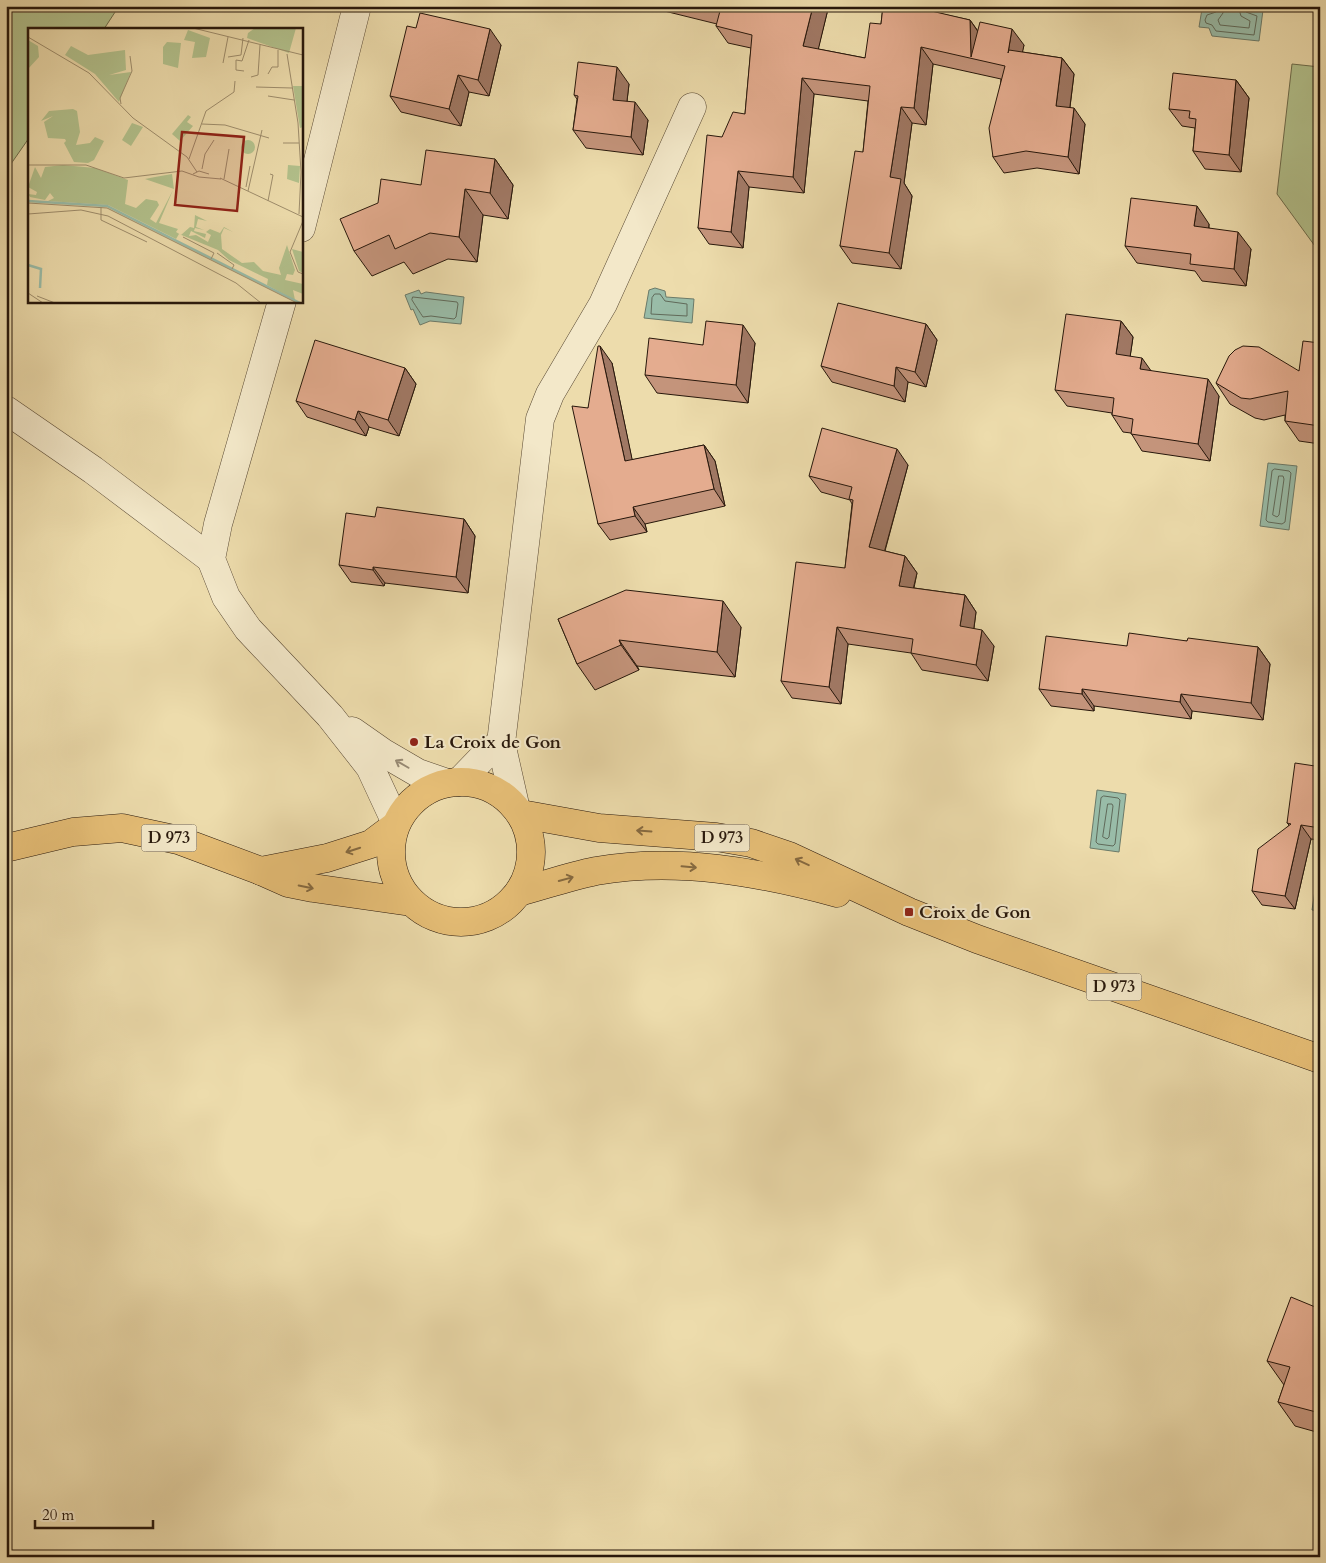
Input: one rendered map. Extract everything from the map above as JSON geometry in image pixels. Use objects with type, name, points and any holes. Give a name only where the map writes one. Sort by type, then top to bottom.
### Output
[{"type":"main road","points":[[453,782],[480,784],[499,792],[518,810],[529,833],[532,854],[528,873],[519,892],[502,910],[480,920],[455,922],[431,916],[411,902],[399,885],[392,866],[391,846],[396,825],[405,809],[417,797],[431,788],[453,782]]},
{"type":"main road","name":"D 973","points":[[518,810],[599,828],[716,837],[751,843],[789,856],[909,912],[977,939],[1320,1059]]},
{"type":"main road","points":[[260,871],[327,858],[371,844],[396,825]]},
{"type":"main road","name":"D 973","points":[[6,848],[73,832],[122,828],[178,840],[288,883],[411,902]]},
{"type":"main road","name":"D 973","points":[[519,892],[596,871],[670,866],[732,870],[800,883],[909,912]]},
{"type":"street","points":[[302,224],[357,6]]},
{"type":"street","points":[[518,810],[501,743],[540,419],[550,394],[603,304],[692,107]]},
{"type":"street","points":[[210,559],[218,524],[282,302]]},
{"type":"street","points":[[6,410],[94,470],[210,559],[226,597],[248,629],[330,716],[370,767],[396,825]]},
{"type":"street","points":[[330,716],[382,752],[418,773],[453,782],[501,743]]},
{"type":"green space","points":[[6,6],[119,6],[105,28],[28,28],[28,139],[6,171]]},
{"type":"green space","points":[[1292,64],[1320,67],[1320,253],[1277,194]]},
{"type":"water","points":[[1213,6],[1263,10],[1259,41],[1212,36],[1209,28],[1199,27],[1202,9],[1212,10]]},
{"type":"water","points":[[655,288],[665,291],[666,297],[694,299],[692,323],[644,318],[649,290]]},
{"type":"water","points":[[419,290],[421,294],[426,292],[464,297],[461,324],[430,321],[420,325],[405,295]]},
{"type":"water","points":[[1268,463],[1297,466],[1289,530],[1260,526]]},
{"type":"water","points":[[1097,790],[1126,794],[1119,852],[1090,848]]},
{"type":"water","points":[[1317,877],[1320,877],[1320,911],[1312,910]]},
{"type":"building","points":[[699,6],[813,6],[803,46],[865,58],[870,23],[881,24],[883,6],[928,6],[927,10],[970,20],[971,57],[980,22],[1012,29],[1008,53],[1009,50],[1062,58],[1056,106],[1074,108],[1068,157],[1026,151],[993,157],[989,128],[1005,66],[921,47],[914,108],[901,107],[890,177],[901,179],[889,253],[840,246],[855,151],[863,152],[870,86],[802,78],[793,177],[738,171],[731,232],[698,228],[707,135],[722,137],[733,112],[745,114],[752,35],[716,26],[720,11]]},
{"type":"building","points":[[420,13],[490,29],[478,80],[458,75],[449,109],[390,96],[407,26],[416,28]]},
{"type":"building","points":[[578,62],[617,67],[613,100],[635,102],[631,137],[573,130],[578,96],[574,95]]},
{"type":"building","points":[[1173,73],[1236,80],[1229,155],[1193,151],[1196,119],[1189,118],[1190,111],[1169,109]]},
{"type":"building","points":[[426,150],[495,159],[490,193],[465,189],[459,237],[430,233],[395,249],[389,235],[354,251],[340,219],[378,203],[381,179],[421,185]]},
{"type":"building","points":[[1131,198],[1197,206],[1194,226],[1238,232],[1234,269],[1190,264],[1191,254],[1125,246]]},
{"type":"building","points":[[838,303],[926,324],[915,372],[896,367],[894,386],[821,366]]},
{"type":"building","points":[[1066,314],[1121,321],[1116,354],[1142,358],[1140,369],[1208,379],[1198,444],[1131,434],[1133,419],[1112,415],[1114,398],[1055,390]]},
{"type":"building","points":[[706,321],[743,325],[736,385],[645,375],[649,338],[703,345]]},
{"type":"building","points":[[315,340],[405,368],[388,420],[358,411],[355,420],[296,401]]},
{"type":"building","points":[[1303,341],[1320,343],[1320,426],[1285,421],[1288,391],[1250,399],[1241,398],[1216,383],[1229,356],[1243,346],[1259,347],[1299,371]]},
{"type":"building","points":[[598,346],[600,346],[625,461],[704,445],[714,489],[633,507],[635,516],[598,524],[572,406],[588,408]]},
{"type":"building","points":[[822,428],[897,449],[869,547],[905,556],[899,586],[965,595],[960,626],[982,630],[976,665],[911,653],[913,639],[837,627],[829,687],[781,681],[796,562],[845,568],[853,500],[849,499],[852,487],[809,476]]},
{"type":"building","points":[[377,507],[464,519],[456,577],[373,567],[373,570],[339,565],[346,513],[375,517]]},
{"type":"building","points":[[626,590],[723,601],[717,652],[619,640],[621,645],[577,664],[558,619]]},
{"type":"building","points":[[1129,633],[1187,641],[1188,638],[1258,647],[1251,703],[1181,694],[1180,702],[1082,689],[1082,694],[1039,689],[1046,636],[1127,646]]},
{"type":"building","points":[[1317,758],[1320,759],[1320,828],[1301,825],[1285,896],[1252,891],[1258,849],[1291,824],[1287,823],[1295,763],[1315,766]]},
{"type":"building","points":[[1291,1297],[1320,1309],[1320,1413],[1278,1402],[1290,1367],[1267,1361]]},
{"type":"place","name":"La Croix de Gon","points":[[414,742]]},
{"type":"place","name":"Croix de Gon","points":[[909,912]]}]
